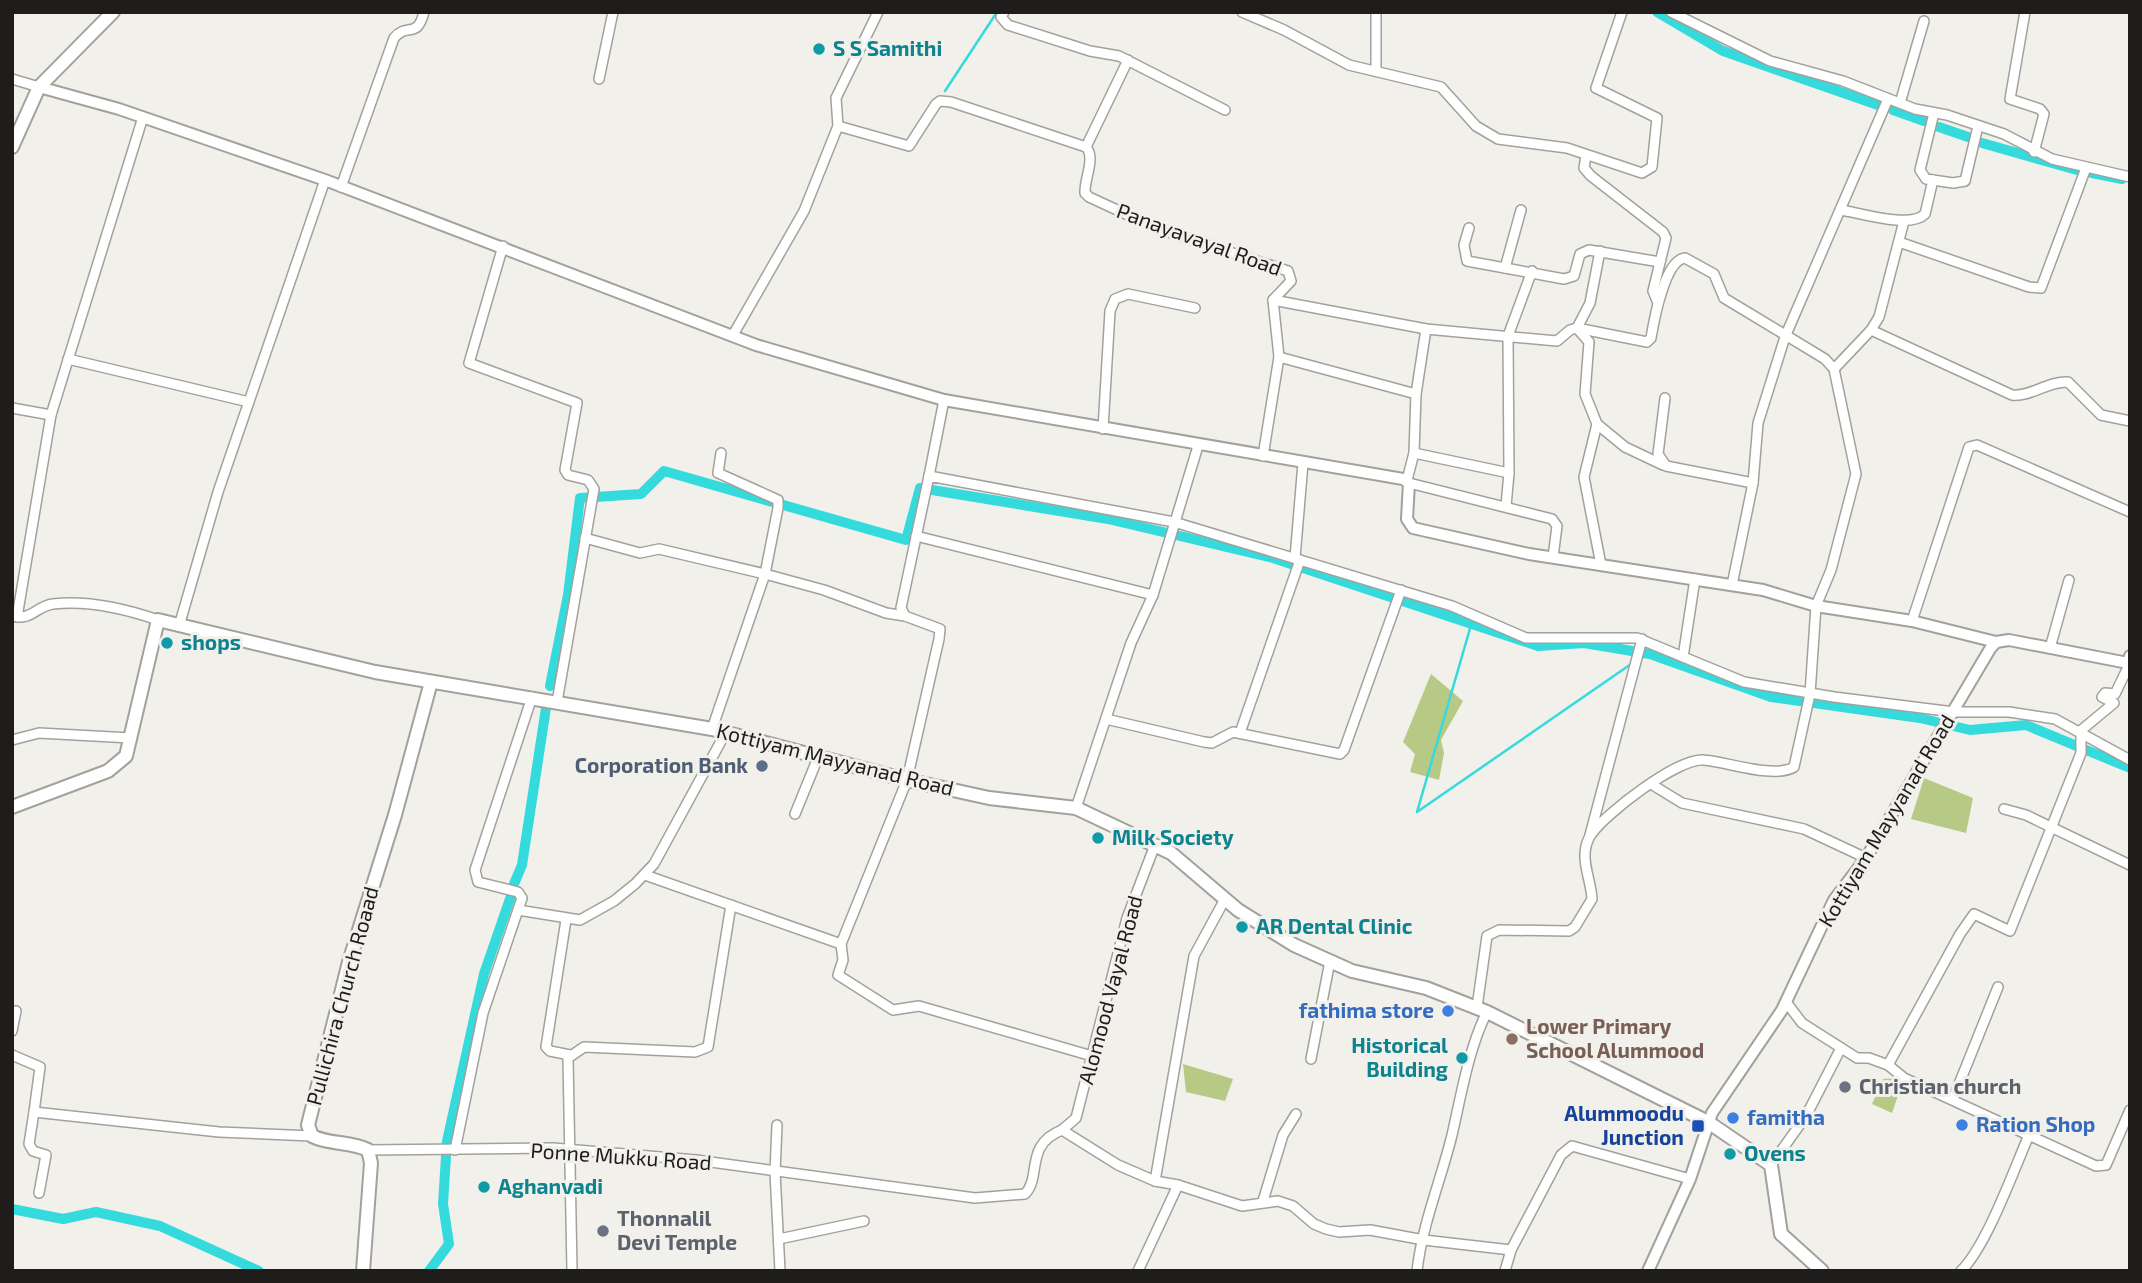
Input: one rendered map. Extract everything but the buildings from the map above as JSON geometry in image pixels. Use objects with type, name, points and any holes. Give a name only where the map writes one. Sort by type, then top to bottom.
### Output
[{"type":"main road","points":[[12,147],[38,87],[113,12]]},
{"type":"main road","points":[[12,807],[118,766],[126,756],[158,620]]},
{"type":"main road","name":"Kottiyam Mayyanad Road","points":[[158,620],[431,682],[712,729],[907,780],[989,797],[1076,808],[1171,853],[1225,899],[1271,932],[1352,971],[1426,988],[1482,1009],[1708,1122],[1771,1165]]},
{"type":"main road","name":"Pullichira Church Roaad","points":[[368,1150],[357,1144],[323,1142],[312,1136],[308,1125],[349,961],[395,815],[431,682]]},
{"type":"main road","points":[[363,1271],[371,1163],[368,1150]]},
{"type":"main road","points":[[1771,1165],[1781,1234],[1822,1271]]},
{"type":"street","points":[[341,187],[394,38],[401,31],[415,30],[421,26],[424,12]]},
{"type":"street","points":[[599,79],[612,12]]},
{"type":"street","points":[[733,335],[799,223],[838,126],[836,99],[878,12]]},
{"type":"street","points":[[1004,12],[1001,18],[1008,24],[1128,60],[1226,110]]},
{"type":"street","points":[[1242,12],[1284,30],[1349,65],[1441,87],[1476,126],[1498,139],[1551,145],[1642,173],[1652,167],[1657,118],[1599,92],[1597,88],[1622,12]]},
{"type":"street","points":[[1376,12],[1376,70]]},
{"type":"street","points":[[1671,12],[1770,61],[1843,81],[1900,103],[2004,134],[2034,152],[2086,169],[2130,177]]},
{"type":"street","points":[[2025,12],[2010,99],[2040,109],[2044,114],[2034,152]]},
{"type":"street","points":[[1900,103],[1924,21]]},
{"type":"street","points":[[838,126],[909,146],[936,104],[946,101],[1086,147],[1128,60]]},
{"type":"street","points":[[12,79],[143,117],[325,180],[756,345],[944,401],[1408,482],[1555,521],[1557,532],[1553,557]]},
{"type":"street","points":[[1732,585],[1753,483],[1758,423],[1784,337],[1888,99]]},
{"type":"street","points":[[1934,113],[1920,170],[1922,176],[1933,180],[1960,183],[1965,181],[1978,126]]},
{"type":"street","points":[[143,117],[51,415],[14,617],[26,618],[52,604],[121,609],[158,620]]},
{"type":"street","name":"Panayavayal Road","points":[[1086,147],[1091,156],[1084,193],[1089,197],[1156,228],[1284,268],[1291,276],[1291,281],[1273,300],[1279,357],[1263,456]]},
{"type":"street","points":[[1273,300],[1426,328],[1558,341],[1570,330],[1577,328],[1647,341],[1651,338],[1659,300],[1653,291],[1666,238],[1663,232],[1591,176],[1584,168],[1586,156]]},
{"type":"street","points":[[1899,242],[2029,287],[2041,288],[2086,169]]},
{"type":"street","points":[[179,626],[218,492],[325,180]]},
{"type":"street","points":[[1841,210],[1904,221],[1915,220],[1925,214],[1933,180]]},
{"type":"street","points":[[1505,268],[1521,210]]},
{"type":"street","points":[[1834,369],[1871,330],[1883,308],[1904,221]]},
{"type":"street","points":[[1469,228],[1464,245],[1466,261],[1505,268],[1570,279],[1576,272],[1583,251],[1600,251],[1660,262]]},
{"type":"street","points":[[503,246],[468,363],[577,403],[565,470],[568,475],[592,484],[556,702]]},
{"type":"street","points":[[1577,328],[1590,303],[1600,251]]},
{"type":"street","points":[[1590,837],[1633,794],[1692,760],[1787,771],[1794,767],[1810,694],[1816,606],[1830,570],[1857,474],[1834,369],[1825,359],[1784,337],[1724,298],[1714,274],[1685,258],[1672,265],[1657,308]]},
{"type":"street","points":[[1506,506],[1509,473],[1508,336],[1532,271]]},
{"type":"street","points":[[1103,429],[1110,311],[1115,299],[1128,295],[1195,307]]},
{"type":"street","points":[[1426,328],[1416,394],[1414,453],[1408,482],[1408,519],[1413,528],[1553,557],[1763,590],[1816,606],[1912,621],[1996,642],[2009,640],[2129,661],[2115,694],[2105,693],[2102,697],[2114,703],[2080,732]]},
{"type":"street","points":[[1577,328],[1590,342],[1586,394],[1597,424],[1625,447],[1666,466],[1753,483]]},
{"type":"street","points":[[1871,330],[2012,395],[2024,394],[2054,383],[2068,382],[2101,415],[2130,421]]},
{"type":"street","points":[[1279,357],[1416,394]]},
{"type":"street","points":[[68,359],[182,389],[249,402]]},
{"type":"street","points":[[1665,398],[1658,454],[1666,466]]},
{"type":"street","points":[[905,616],[901,608],[944,401]]},
{"type":"street","points":[[12,408],[51,415]]},
{"type":"street","points":[[1597,424],[1584,477],[1601,565]]},
{"type":"street","points":[[1912,621],[1969,447],[1977,445],[2130,512]]},
{"type":"street","points":[[1076,808],[1131,643],[1153,595],[1198,446]]},
{"type":"street","points":[[712,729],[765,574],[778,499],[719,473],[721,453]]},
{"type":"street","points":[[1414,453],[1509,473]]},
{"type":"street","points":[[1240,733],[1298,559],[1303,463]]},
{"type":"street","points":[[929,476],[1174,522],[1452,606],[1526,638],[1642,639],[1744,682],[1810,694],[1954,712],[2009,712],[2055,719],[2130,760]]},
{"type":"street","points":[[916,536],[1153,595]]},
{"type":"street","points":[[585,538],[639,553],[659,550],[765,574],[824,590],[886,613],[936,625],[940,633],[907,780],[841,944],[843,960],[838,975],[893,1010],[919,1006],[1092,1056]]},
{"type":"street","points":[[1683,657],[1695,579]]},
{"type":"street","points":[[2050,648],[2068,580]]},
{"type":"street","points":[[1106,719],[1212,743],[1225,734],[1240,733],[1333,754],[1345,750],[1401,590]]},
{"type":"street","points":[[1417,1271],[1452,1135],[1455,1110],[1466,1081],[1479,1028],[1487,936],[1492,932],[1569,931],[1576,927],[1592,899],[1584,863],[1642,639]]},
{"type":"street","name":"Kottiyam Mayyanad Road","points":[[1648,1271],[1690,1180],[1708,1122],[1786,1002],[1834,900],[1866,858],[1996,642]]},
{"type":"street","points":[[455,1150],[483,1013],[521,895],[478,882],[475,870],[532,697]]},
{"type":"street","points":[[518,910],[566,920],[580,920],[614,901],[645,875],[726,732]]},
{"type":"street","points":[[1888,1065],[1946,958],[1974,914],[2010,931],[2081,754],[2080,732]]},
{"type":"street","points":[[12,740],[39,733],[131,738]]},
{"type":"street","points":[[795,814],[819,755]]},
{"type":"street","points":[[1651,784],[1682,803],[1804,829],[1866,858]]},
{"type":"street","points":[[2004,808],[2026,815],[2049,829],[2130,865]]},
{"type":"street","name":"Alomood Vayal Road","points":[[775,1172],[975,1198],[1017,1195],[1030,1189],[1034,1157],[1038,1150],[1076,1118],[1127,918],[1155,845]]},
{"type":"street","points":[[645,875],[841,944]]},
{"type":"street","points":[[1155,1181],[1194,956],[1225,899]]},
{"type":"street","points":[[566,920],[546,1047],[550,1051],[569,1056],[584,1047],[695,1052],[708,1047],[731,905]]},
{"type":"street","points":[[1311,1059],[1330,961]]},
{"type":"street","points":[[1953,1099],[1998,987]]},
{"type":"street","points":[[1786,1002],[1802,1023],[1857,1058],[1869,1058],[1888,1065],[1904,1079],[2101,1168],[2106,1165],[2130,1110]]},
{"type":"street","points":[[12,1031],[16,1011]]},
{"type":"street","points":[[1771,1165],[1820,1091],[1841,1048]]},
{"type":"street","points":[[12,1055],[40,1067],[29,1144],[33,1151],[46,1155],[39,1193]]},
{"type":"street","points":[[569,1056],[567,1104],[572,1150],[572,1271]]},
{"type":"street","points":[[34,1112],[219,1132],[312,1136]]},
{"type":"street","points":[[1263,1201],[1283,1135],[1296,1114]]},
{"type":"street","points":[[777,1125],[775,1172],[780,1271]]},
{"type":"street","points":[[1062,1130],[1118,1165],[1155,1181],[1178,1185],[1241,1206],[1278,1201],[1293,1206],[1314,1224],[1339,1232],[1370,1230],[1424,1240],[1511,1250]]},
{"type":"street","points":[[1961,1271],[1972,1259],[1983,1238],[2029,1135]]},
{"type":"street","points":[[1505,1271],[1511,1250],[1561,1155],[1572,1146],[1690,1180]]},
{"type":"street","name":"Ponne Mukku Road","points":[[368,1150],[572,1150],[696,1160],[775,1172]]},
{"type":"street","points":[[1138,1271],[1178,1185]]},
{"type":"street","points":[[779,1239],[864,1221]]},
{"type":"green space","points":[[1431,674],[1463,701],[1441,740],[1444,753],[1439,780],[1410,772],[1415,754],[1403,742]]},
{"type":"green space","points":[[1924,778],[1973,798],[1966,833],[1911,819]]},
{"type":"green space","points":[[1183,1064],[1233,1079],[1225,1101],[1186,1092]]},
{"type":"green space","points":[[1904,1078],[1892,1113],[1872,1104],[1883,1079]]},
{"type":"waterway","points":[[945,91],[997,12]]},
{"type":"waterway","points":[[1657,12],[1723,51],[1878,105]]},
{"type":"waterway","points":[[1893,110],[1924,121]]},
{"type":"waterway","points":[[1939,127],[1968,137]]},
{"type":"waterway","points":[[1982,143],[2077,170]]},
{"type":"waterway","points":[[2092,173],[2122,179]]},
{"type":"waterway","points":[[550,686],[568,595],[580,498],[641,494],[664,471],[906,540],[920,488],[1108,519],[1273,558],[1538,646],[1584,643],[1650,654],[1771,697],[1920,718],[1970,730],[2026,725],[2130,768]]},
{"type":"waterway","points":[[1471,625],[1417,812],[1634,662]]},
{"type":"waterway","points":[[1640,659],[1650,654]]},
{"type":"waterway","points":[[514,884],[522,865],[546,708]]},
{"type":"waterway","points":[[429,1271],[449,1244],[443,1204],[447,1141],[484,974],[511,896]]},
{"type":"waterway","points":[[12,1209],[63,1219],[96,1212],[160,1226],[259,1271]]},
{"type":"place","name":"S S Samithi","points":[[819,49]]},
{"type":"place","name":"shops","points":[[167,643]]},
{"type":"place","name":"Corporation Bank","points":[[762,766]]},
{"type":"place","name":"Milk Society","points":[[1098,838]]},
{"type":"place","name":"AR Dental Clinic","points":[[1242,927]]},
{"type":"place","name":"fathima store","points":[[1448,1011]]},
{"type":"place","name":"Lower Primary School Alummood","points":[[1512,1039]]},
{"type":"place","name":"Historical Building","points":[[1462,1058]]},
{"type":"place","name":"Christian church","points":[[1845,1087]]},
{"type":"place","name":"famitha","points":[[1733,1118]]},
{"type":"place","name":"Ration Shop","points":[[1962,1125]]},
{"type":"place","name":"Alummoodu Junction","points":[[1698,1126]]},
{"type":"place","name":"Ovens","points":[[1730,1154]]},
{"type":"place","name":"Aghanvadi","points":[[484,1187]]},
{"type":"place","name":"Thonnalil Devi Temple","points":[[603,1231]]}]
